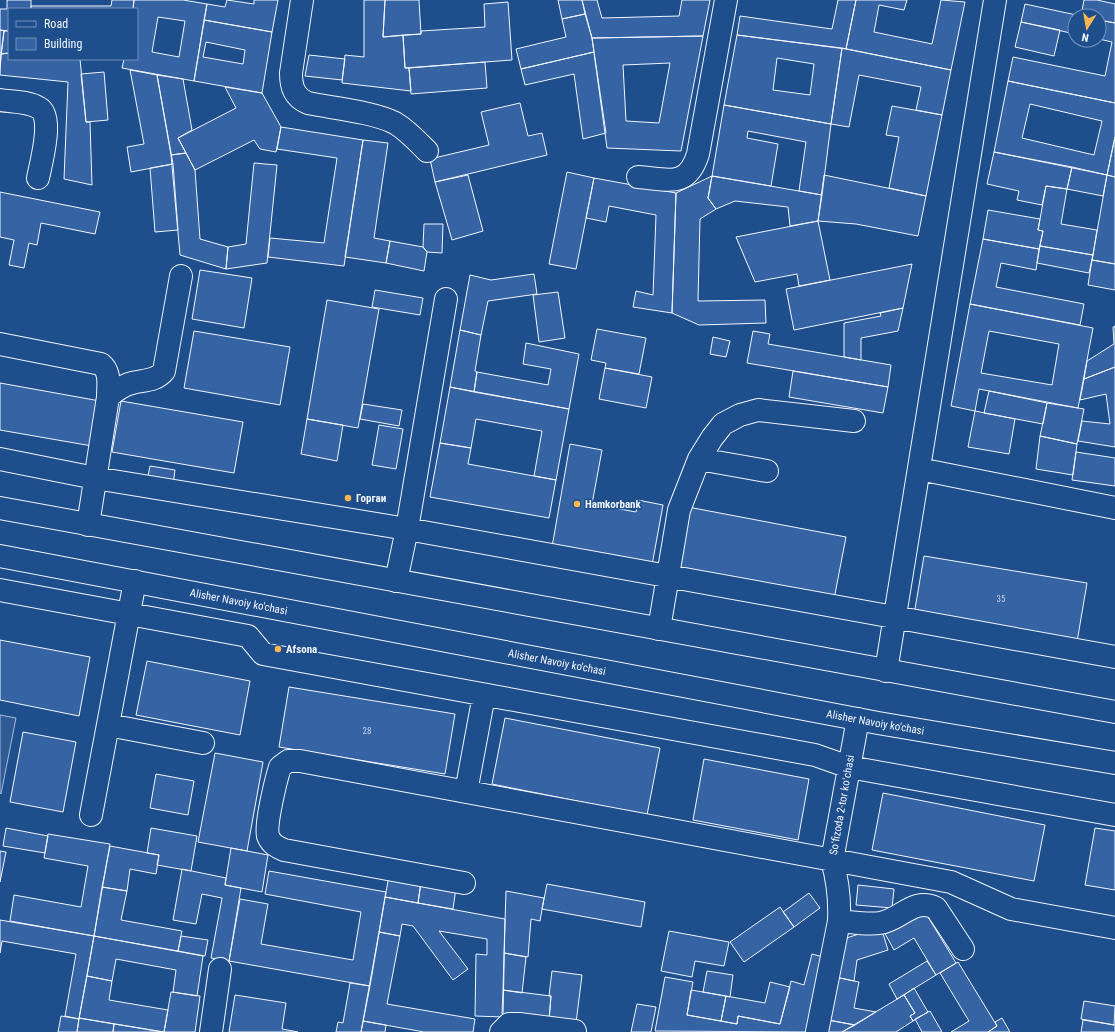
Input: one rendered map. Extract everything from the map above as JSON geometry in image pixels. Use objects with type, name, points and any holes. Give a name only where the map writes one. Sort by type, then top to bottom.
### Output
[{"type":"street","points":[[302,0],[291,73],[291,83],[294,92],[300,100],[394,122],[409,133],[427,152]]},
{"type":"street","points":[[638,177],[676,180],[687,176],[694,167],[698,154],[726,0]]},
{"type":"street","points":[[886,671],[995,0]]},
{"type":"street","points":[[0,100],[30,104],[40,108],[45,113],[47,123],[38,178]]},
{"type":"street","points":[[108,397],[119,388],[132,383],[160,377],[164,371],[181,276]]},
{"type":"street","points":[[396,581],[407,529],[446,299]]},
{"type":"street","points":[[0,344],[101,364],[106,368],[108,377],[108,397],[88,525]]},
{"type":"street","points":[[659,629],[679,510],[699,459],[723,424],[740,415],[758,410],[854,420]]},
{"type":"street","points":[[0,459],[95,478],[407,529],[1115,657]]},
{"type":"street","points":[[699,459],[767,472]]},
{"type":"street","points":[[919,469],[1115,508]]},
{"type":"street","points":[[0,508],[1115,712]]},
{"type":"street","name":"Alisher Navoiy ko'chasi","points":[[0,556],[858,719],[1115,763]]},
{"type":"street","points":[[92,815],[135,581]]},
{"type":"street","points":[[0,590],[248,636],[263,654],[815,755],[849,766],[1115,815]]},
{"type":"street","points":[[466,792],[484,695]]},
{"type":"street","name":"Soʻfizoda 2-tor koʻchasi","points":[[817,1032],[839,922],[840,903],[838,882],[832,860],[858,719]]},
{"type":"street","points":[[108,725],[203,743]]},
{"type":"street","points":[[464,883],[284,850],[274,845],[268,835],[268,824],[280,767],[288,761],[300,761],[951,882],[1010,909],[1115,928]]},
{"type":"street","points":[[839,922],[881,923],[917,905],[930,906],[936,908],[963,949]]},
{"type":"street","points":[[211,1032],[220,968]]},
{"type":"street","points":[[501,1032],[509,1024],[575,1031]]},
{"type":"shaded area","points":[[0,715],[16,718],[1,794],[0,793]]},
{"type":"building","points":[[7,0],[31,0],[31,8],[8,8],[8,31],[0,30],[0,9],[7,9]]},
{"type":"building","points":[[112,0],[134,0],[133,8],[31,8],[31,6],[111,6]]},
{"type":"building","points":[[134,0],[183,0],[207,4],[194,81],[122,68],[124,60],[138,60],[138,8],[133,8]],"holes":[[[158,17],[185,21],[179,57],[152,52]]]},
{"type":"building","points":[[227,0],[254,4],[254,0],[278,0],[272,32],[204,20],[207,4],[225,7]]},
{"type":"building","points":[[364,0],[385,0],[383,37],[403,35],[405,68],[409,68],[411,91],[342,83],[345,55],[364,57]]},
{"type":"building","points":[[385,0],[419,0],[421,34],[383,37]]},
{"type":"building","points":[[558,0],[582,0],[585,14],[562,19]]},
{"type":"building","points":[[582,0],[597,0],[602,18],[679,16],[682,0],[710,0],[703,36],[592,38]]},
{"type":"building","points":[[838,0],[856,0],[846,49],[737,35],[740,16],[832,29]]},
{"type":"building","points":[[856,0],[907,0],[904,10],[879,5],[874,32],[932,44],[941,0],[965,2],[951,70],[846,49]]},
{"type":"building","points":[[1084,0],[1097,0],[1115,4],[1115,23],[1107,22],[1107,8],[1082,8]]},
{"type":"building","points":[[508,2],[512,60],[405,68],[403,35],[421,34],[421,31],[485,27],[484,4]]},
{"type":"building","points":[[1025,4],[1067,13],[1067,32],[1021,22]]},
{"type":"building","points":[[585,14],[592,38],[594,52],[521,69],[516,49],[566,37],[562,19]]},
{"type":"building","points":[[204,20],[272,32],[262,93],[194,81]],"holes":[[[206,42],[245,50],[243,64],[203,57]]]},
{"type":"building","points":[[1021,22],[1060,30],[1054,56],[1015,47]]},
{"type":"building","points":[[1107,22],[1115,23],[1115,103],[1008,81],[1013,57],[1105,76],[1112,42],[1107,41]]},
{"type":"building","points":[[0,30],[4,31],[0,66]]},
{"type":"building","points":[[4,31],[8,31],[8,53],[1,54]]},
{"type":"building","points":[[737,35],[842,48],[831,124],[724,105]],"holes":[[[777,58],[814,64],[810,95],[773,90]]]},
{"type":"building","points":[[703,36],[681,151],[607,148],[592,38]],"holes":[[[670,63],[659,123],[626,121],[623,65]]]},
{"type":"building","points":[[842,48],[951,70],[942,115],[916,110],[921,87],[859,75],[849,127],[831,124]]},
{"type":"building","points":[[594,52],[606,133],[583,139],[574,74],[525,85],[521,69]]},
{"type":"building","points":[[8,53],[8,60],[80,60],[86,122],[90,122],[92,185],[64,179],[68,82],[0,75],[1,54]]},
{"type":"building","points":[[309,55],[345,59],[342,80],[305,76]]},
{"type":"building","points":[[485,62],[487,88],[411,94],[409,68]]},
{"type":"building","points":[[130,70],[157,75],[173,164],[131,172],[127,147],[144,144]]},
{"type":"building","points":[[104,72],[108,120],[86,122],[81,74]]},
{"type":"building","points":[[157,75],[183,79],[192,130],[178,138],[186,153],[171,155]]},
{"type":"building","points":[[1008,81],[1115,103],[1115,137],[1107,175],[994,152]],"holes":[[[1030,104],[1102,121],[1094,155],[1022,138]]]},
{"type":"building","points":[[225,87],[262,93],[281,127],[276,152],[260,149],[254,140],[195,170],[178,138],[236,108]]},
{"type":"building","points":[[520,103],[528,136],[542,133],[547,155],[435,182],[430,159],[489,145],[481,112]]},
{"type":"building","points":[[724,105],[831,124],[822,195],[799,191],[806,142],[748,131],[747,138],[778,144],[771,186],[712,176]]},
{"type":"building","points":[[892,106],[942,115],[926,196],[889,188],[899,137],[886,135]]},
{"type":"building","points":[[281,127],[363,140],[344,266],[268,257],[270,238],[324,243],[337,158],[277,149]]},
{"type":"building","points":[[1115,137],[1115,177],[1107,175]]},
{"type":"building","points":[[363,140],[388,143],[374,238],[390,241],[386,263],[345,257]]},
{"type":"building","points":[[994,152],[1072,167],[1067,189],[1046,186],[1042,205],[1017,200],[1019,191],[987,184]]},
{"type":"building","points":[[186,153],[195,170],[200,239],[228,247],[226,269],[180,255],[171,155]]},
{"type":"building","points":[[254,163],[277,165],[267,263],[226,269],[228,247],[246,244]]},
{"type":"building","points":[[173,164],[178,230],[155,232],[150,168]]},
{"type":"building","points":[[1072,167],[1107,175],[1103,196],[1067,189]]},
{"type":"building","points":[[567,172],[594,178],[576,269],[549,264]]},
{"type":"building","points":[[468,175],[483,231],[452,240],[435,182]]},
{"type":"building","points":[[824,175],[926,196],[918,236],[856,224],[818,221]]},
{"type":"building","points":[[1107,175],[1115,177],[1115,264],[1092,260]]},
{"type":"building","points":[[712,176],[822,195],[818,221],[790,226],[788,207],[735,201],[716,209],[708,198]]},
{"type":"building","points":[[712,176],[708,198],[716,209],[700,219],[698,301],[765,300],[766,323],[699,325],[672,313],[676,193]]},
{"type":"building","points":[[594,178],[676,193],[672,313],[633,307],[636,291],[653,295],[656,215],[609,206],[606,222],[586,218]]},
{"type":"building","points":[[1046,186],[1067,189],[1061,224],[1097,230],[1093,255],[1040,246],[1043,231],[1038,230]]},
{"type":"building","points":[[0,192],[100,212],[95,234],[41,223],[37,245],[29,243],[24,268],[9,265],[14,240],[0,237]]},
{"type":"building","points":[[988,210],[1040,219],[1038,230],[1043,231],[1039,249],[983,239]]},
{"type":"building","points":[[818,221],[830,280],[799,286],[797,274],[755,282],[736,237]]},
{"type":"building","points":[[424,224],[443,224],[442,253],[427,252],[423,247]]},
{"type":"building","points":[[983,239],[1039,249],[1036,270],[1001,263],[996,287],[1084,304],[1080,325],[970,304]]},
{"type":"building","points":[[390,241],[423,247],[427,252],[424,271],[386,263]]},
{"type":"building","points":[[1040,246],[1093,255],[1089,273],[1037,263]]},
{"type":"building","points":[[1092,260],[1115,264],[1115,290],[1088,285]]},
{"type":"building","points":[[912,264],[903,308],[794,330],[786,289]]},
{"type":"building","points":[[200,270],[252,278],[244,328],[192,319]]},
{"type":"building","points":[[534,274],[537,294],[488,301],[481,335],[460,330],[470,275],[491,280]]},
{"type":"building","points":[[375,290],[423,298],[420,315],[372,307]]},
{"type":"building","points":[[558,292],[565,338],[539,342],[533,295]]},
{"type":"building","points":[[327,300],[379,309],[358,428],[307,419]]},
{"type":"building","points":[[970,304],[1093,328],[1078,408],[979,389],[975,411],[951,406]],"holes":[[[989,331],[1059,344],[1052,385],[981,373]]]},
{"type":"building","points":[[903,308],[898,331],[861,338],[861,360],[844,357],[844,323],[881,316],[880,313]]},
{"type":"building","points":[[1115,326],[1115,367],[1084,379],[1087,361],[1114,344],[1113,327]]},
{"type":"building","points":[[597,329],[646,338],[639,374],[605,368],[606,363],[591,360]]},
{"type":"building","points":[[460,330],[481,335],[475,371],[477,372],[474,392],[450,387]]},
{"type":"building","points":[[194,331],[290,347],[280,405],[184,388]]},
{"type":"building","points":[[753,331],[770,334],[768,344],[891,365],[888,387],[747,363]]},
{"type":"building","points":[[713,337],[730,341],[726,357],[710,354]]},
{"type":"building","points":[[526,343],[579,354],[569,409],[474,392],[477,372],[548,385],[551,369],[523,364]]},
{"type":"building","points":[[1115,367],[1115,447],[1078,441],[1082,421],[1110,424],[1106,394],[1080,400],[1084,379]]},
{"type":"building","points":[[605,368],[652,377],[646,408],[599,399]]},
{"type":"building","points":[[793,371],[888,387],[883,413],[789,397]]},
{"type":"building","points":[[0,383],[100,401],[92,446],[0,430]]},
{"type":"building","points":[[450,387],[569,409],[556,480],[534,476],[542,431],[476,419],[471,448],[440,443]]},
{"type":"building","points":[[989,391],[1047,403],[1043,424],[984,413]]},
{"type":"building","points":[[121,401],[243,422],[234,473],[112,452]]},
{"type":"building","points":[[1047,403],[1084,409],[1077,444],[1040,436]]},
{"type":"building","points":[[363,404],[402,410],[399,426],[360,419]]},
{"type":"building","points":[[975,411],[1015,419],[1009,454],[968,447]]},
{"type":"building","points":[[307,419],[343,425],[337,461],[301,454]]},
{"type":"building","points":[[379,425],[403,429],[396,469],[372,465]]},
{"type":"building","points":[[1040,436],[1077,444],[1073,475],[1036,469]]},
{"type":"building","points":[[440,443],[471,448],[468,464],[556,480],[549,518],[430,497]]},
{"type":"building","name":"Hamkorbank","points":[[570,444],[602,450],[592,504],[636,512],[638,500],[663,505],[652,565],[552,547]]},
{"type":"building","points":[[1076,452],[1115,458],[1115,486],[1072,480]]},
{"type":"building","points":[[150,466],[175,470],[173,485],[147,481]]},
{"type":"building","points":[[688,507],[846,537],[834,599],[676,568]]},
{"type":"building","points":[[924,556],[1087,583],[1077,642],[914,615]]},
{"type":"building","points":[[0,640],[90,657],[79,716],[0,700]]},
{"type":"building","points":[[147,661],[250,681],[240,735],[136,715]]},
{"type":"building","points":[[289,687],[455,714],[445,774],[279,747]]},
{"type":"building","points":[[505,718],[660,748],[647,815],[492,784]]},
{"type":"building","points":[[23,732],[76,742],[63,812],[10,802]]},
{"type":"building","points":[[215,753],[263,762],[247,851],[198,842]]},
{"type":"building","points":[[704,759],[809,779],[798,840],[693,820]]},
{"type":"building","points":[[156,774],[194,781],[188,815],[150,808]]},
{"type":"building","points":[[883,793],[1045,825],[1034,881],[872,850]]},
{"type":"building","points":[[6,828],[48,836],[45,853],[3,846]]},
{"type":"building","points":[[151,828],[197,836],[191,871],[157,865],[159,855],[147,853]]},
{"type":"building","points":[[1095,828],[1115,831],[1115,890],[1085,885]]},
{"type":"building","points":[[48,834],[110,844],[94,936],[10,921],[14,895],[81,907],[88,866],[44,858]]},
{"type":"building","points":[[110,846],[159,855],[156,874],[130,869],[127,891],[102,887]]},
{"type":"building","points":[[231,848],[268,855],[262,892],[225,885]]},
{"type":"building","points":[[0,851],[6,852],[0,882]]},
{"type":"building","points":[[182,869],[226,878],[225,885],[241,888],[229,961],[211,958],[222,898],[202,894],[196,924],[173,920]]},
{"type":"building","points":[[269,871],[386,892],[370,986],[229,961],[240,899],[268,904],[261,944],[353,960],[361,912],[265,894]]},
{"type":"building","points":[[389,876],[421,882],[418,903],[385,897]]},
{"type":"building","points":[[421,882],[456,888],[453,909],[418,903]]},
{"type":"building","points":[[547,884],[645,902],[641,927],[542,909]]},
{"type":"building","points":[[858,885],[894,889],[892,908],[856,905]]},
{"type":"building","points":[[102,887],[127,891],[121,920],[182,931],[178,951],[94,936]]},
{"type":"building","points":[[506,891],[544,898],[540,921],[531,919],[528,957],[504,953]]},
{"type":"building","points":[[809,893],[820,908],[794,927],[783,912]]},
{"type":"building","points":[[385,897],[505,919],[503,1017],[475,1016],[476,954],[487,955],[487,939],[439,931],[468,969],[453,980],[413,926],[402,924],[400,936],[379,932]]},
{"type":"building","points":[[780,907],[794,927],[744,962],[730,942]]},
{"type":"building","points":[[922,907],[956,963],[936,975],[914,938],[894,950],[883,930]]},
{"type":"building","points":[[0,920],[94,936],[79,1019],[65,1016],[76,954],[2,941],[0,953]]},
{"type":"building","points":[[881,927],[888,950],[857,960],[854,981],[831,976],[837,941]]},
{"type":"building","points":[[669,931],[729,942],[724,966],[695,961],[692,977],[661,971]]},
{"type":"building","points":[[379,932],[400,936],[387,1004],[475,1019],[473,1032],[424,1032],[363,1021]]},
{"type":"building","points":[[94,936],[203,956],[197,996],[173,992],[176,970],[116,959],[112,981],[87,976]]},
{"type":"building","points":[[181,936],[208,940],[205,956],[178,951]]},
{"type":"building","points":[[504,953],[526,957],[522,993],[503,990]]},
{"type":"building","points":[[812,954],[827,958],[809,1032],[655,1031],[665,977],[693,982],[687,1015],[737,1024],[738,1016],[780,1024],[791,981],[804,985]]},
{"type":"building","points":[[927,961],[936,975],[897,999],[889,984]]},
{"type":"building","points":[[958,962],[997,1026],[988,1032],[951,1032],[969,1021],[940,973]]},
{"type":"building","points":[[552,971],[582,975],[576,1023],[549,1020],[551,996],[549,996]]},
{"type":"building","points":[[707,971],[733,975],[730,997],[703,992]]},
{"type":"building","points":[[87,976],[112,981],[109,1000],[168,1010],[164,1032],[79,1018]]},
{"type":"building","points":[[835,977],[859,982],[854,1008],[876,1012],[855,1025],[828,1020]]},
{"type":"building","points":[[770,982],[790,987],[780,1024],[738,1016],[737,1024],[721,1021],[726,996],[765,1003]]},
{"type":"building","points":[[350,983],[370,986],[361,1032],[336,1032],[338,1022],[343,1023]]},
{"type":"building","points":[[914,988],[928,1012],[913,1021],[910,1016],[915,1013],[904,995]]},
{"type":"building","points":[[503,990],[551,996],[549,1020],[502,1014]]},
{"type":"building","points":[[691,990],[726,996],[721,1021],[687,1015]]},
{"type":"building","points":[[171,992],[200,996],[195,1032],[164,1032]]},
{"type":"building","points":[[235,995],[286,1003],[282,1029],[298,1032],[229,1032]]},
{"type":"building","points":[[904,995],[915,1013],[910,1016],[913,1021],[896,1032],[842,1032]]},
{"type":"building","points":[[1084,1001],[1115,1006],[1114,1025],[1081,1019]]},
{"type":"building","points":[[637,1004],[656,1007],[651,1032],[631,1032]]},
{"type":"building","points":[[930,1011],[942,1032],[922,1032],[915,1019]]},
{"type":"building","points":[[61,1016],[79,1019],[77,1032],[58,1032]]},
{"type":"building","points":[[79,1018],[114,1024],[113,1032],[77,1032]]},
{"type":"building","points":[[1002,1018],[1010,1032],[988,1032],[997,1026],[995,1022]]},
{"type":"building","points":[[828,1020],[855,1025],[842,1032],[825,1032]]},
{"type":"building","points":[[1083,1020],[1115,1025],[1115,1032],[1081,1032]]},
{"type":"building","points":[[363,1021],[386,1025],[385,1032],[361,1032]]},
{"type":"building","points":[[114,1024],[163,1032],[113,1032]]},
{"type":"place","name":"Горгаи","points":[[348,498]]},
{"type":"place","name":"Hamkorbank","points":[[577,504]]},
{"type":"place","name":"Afsona","points":[[278,649]]}]
